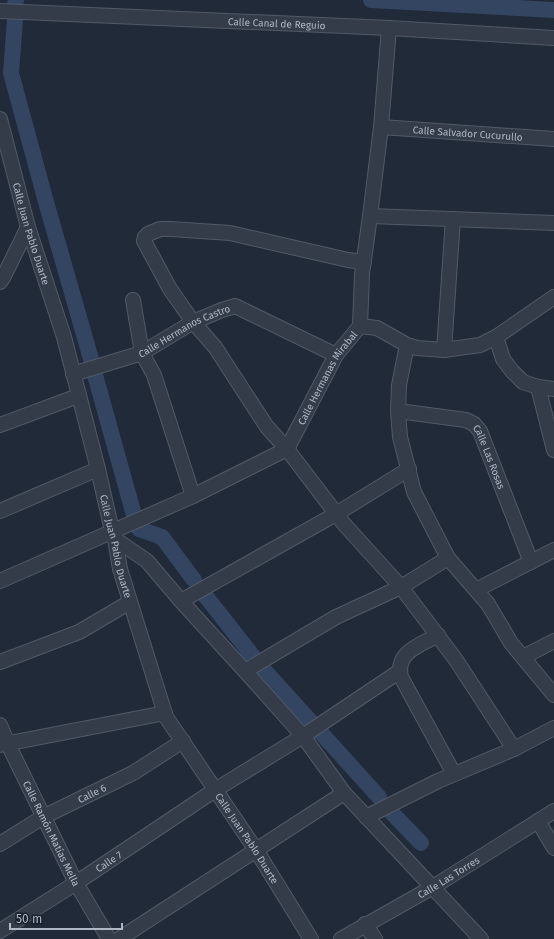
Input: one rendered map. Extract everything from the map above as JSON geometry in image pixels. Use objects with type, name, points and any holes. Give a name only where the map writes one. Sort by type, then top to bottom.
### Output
[{"type":"street","name":"Calle Canal de Reguio","points":[[0,11],[389,28],[554,38]]},
{"type":"street","points":[[360,326],[364,262],[381,127],[389,28]]},
{"type":"street","name":"Calle Juan Pablo Duarte","points":[[0,119],[28,227],[64,337],[72,374],[98,469],[120,569],[166,717],[256,850],[311,939]]},
{"type":"street","name":"Calle Salvador Cucurullo","points":[[381,127],[554,139]]},
{"type":"street","points":[[370,216],[554,224]]},
{"type":"street","points":[[444,350],[452,219]]},
{"type":"street","points":[[0,282],[28,227]]},
{"type":"street","points":[[364,262],[341,259],[230,233],[171,229],[152,232],[145,237],[144,241],[170,289],[193,322],[215,347],[268,427],[287,449],[336,514],[401,587],[438,635],[514,749]]},
{"type":"street","name":"Calle Hermanas Mirabal","points":[[287,449],[336,355],[360,326],[377,328],[407,345],[417,348],[444,350],[480,345],[496,337],[554,297]]},
{"type":"street","points":[[133,300],[142,353],[154,375],[193,496]]},
{"type":"street","name":"Calle Hermanos Castro","points":[[72,374],[142,353],[193,322],[235,306],[336,355]]},
{"type":"street","points":[[496,337],[503,359],[523,382],[538,387],[554,389]]},
{"type":"street","points":[[407,345],[399,386],[398,411],[400,437],[414,492],[448,558],[488,604],[511,643],[554,695]]},
{"type":"street","points":[[538,387],[554,450]]},
{"type":"street","points":[[0,425],[78,396]]},
{"type":"street","name":"Calle Las Rosas","points":[[398,411],[466,420],[474,424],[480,431],[531,562]]},
{"type":"street","points":[[0,581],[113,535],[287,449]]},
{"type":"street","points":[[0,511],[98,469]]},
{"type":"street","points":[[181,601],[336,514],[408,469]]},
{"type":"street","points":[[113,535],[147,561],[181,601],[303,736],[344,793],[481,939]]},
{"type":"street","points":[[476,590],[554,550]]},
{"type":"street","points":[[245,671],[336,616],[401,587],[448,558]]},
{"type":"street","points":[[0,662],[79,632],[130,602]]},
{"type":"street","points":[[438,635],[405,654],[401,661],[400,671],[401,677],[454,774]]},
{"type":"street","points":[[523,658],[554,641]]},
{"type":"street","name":"Calle 7","points":[[0,932],[215,790],[303,736],[400,671]]},
{"type":"street","points":[[4,745],[165,713]]},
{"type":"street","name":"Calle Ramón Matías Mella","points":[[0,725],[4,745],[43,817],[76,883],[109,939]]},
{"type":"street","points":[[366,817],[454,774],[514,749],[554,728]]},
{"type":"street","name":"Calle 6","points":[[0,844],[43,817],[133,773],[183,741]]},
{"type":"street","points":[[119,939],[344,793]]},
{"type":"street","name":"Calle Las Torres","points":[[341,939],[365,924],[433,887],[554,811]]},
{"type":"street","points":[[538,821],[554,848]]},
{"type":"street","points":[[365,924],[375,939]]},
{"type":"waterway","points":[[15,5],[16,0]]},
{"type":"waterway","points":[[371,0],[554,10]]},
{"type":"waterway","points":[[15,19],[11,73],[91,359]]},
{"type":"waterway","points":[[95,375],[134,515]]},
{"type":"waterway","points":[[139,529],[162,537],[194,580]]},
{"type":"waterway","points":[[204,594],[255,659]]},
{"type":"waterway","points":[[265,671],[379,797]]},
{"type":"waterway","points":[[392,813],[421,843]]}]
